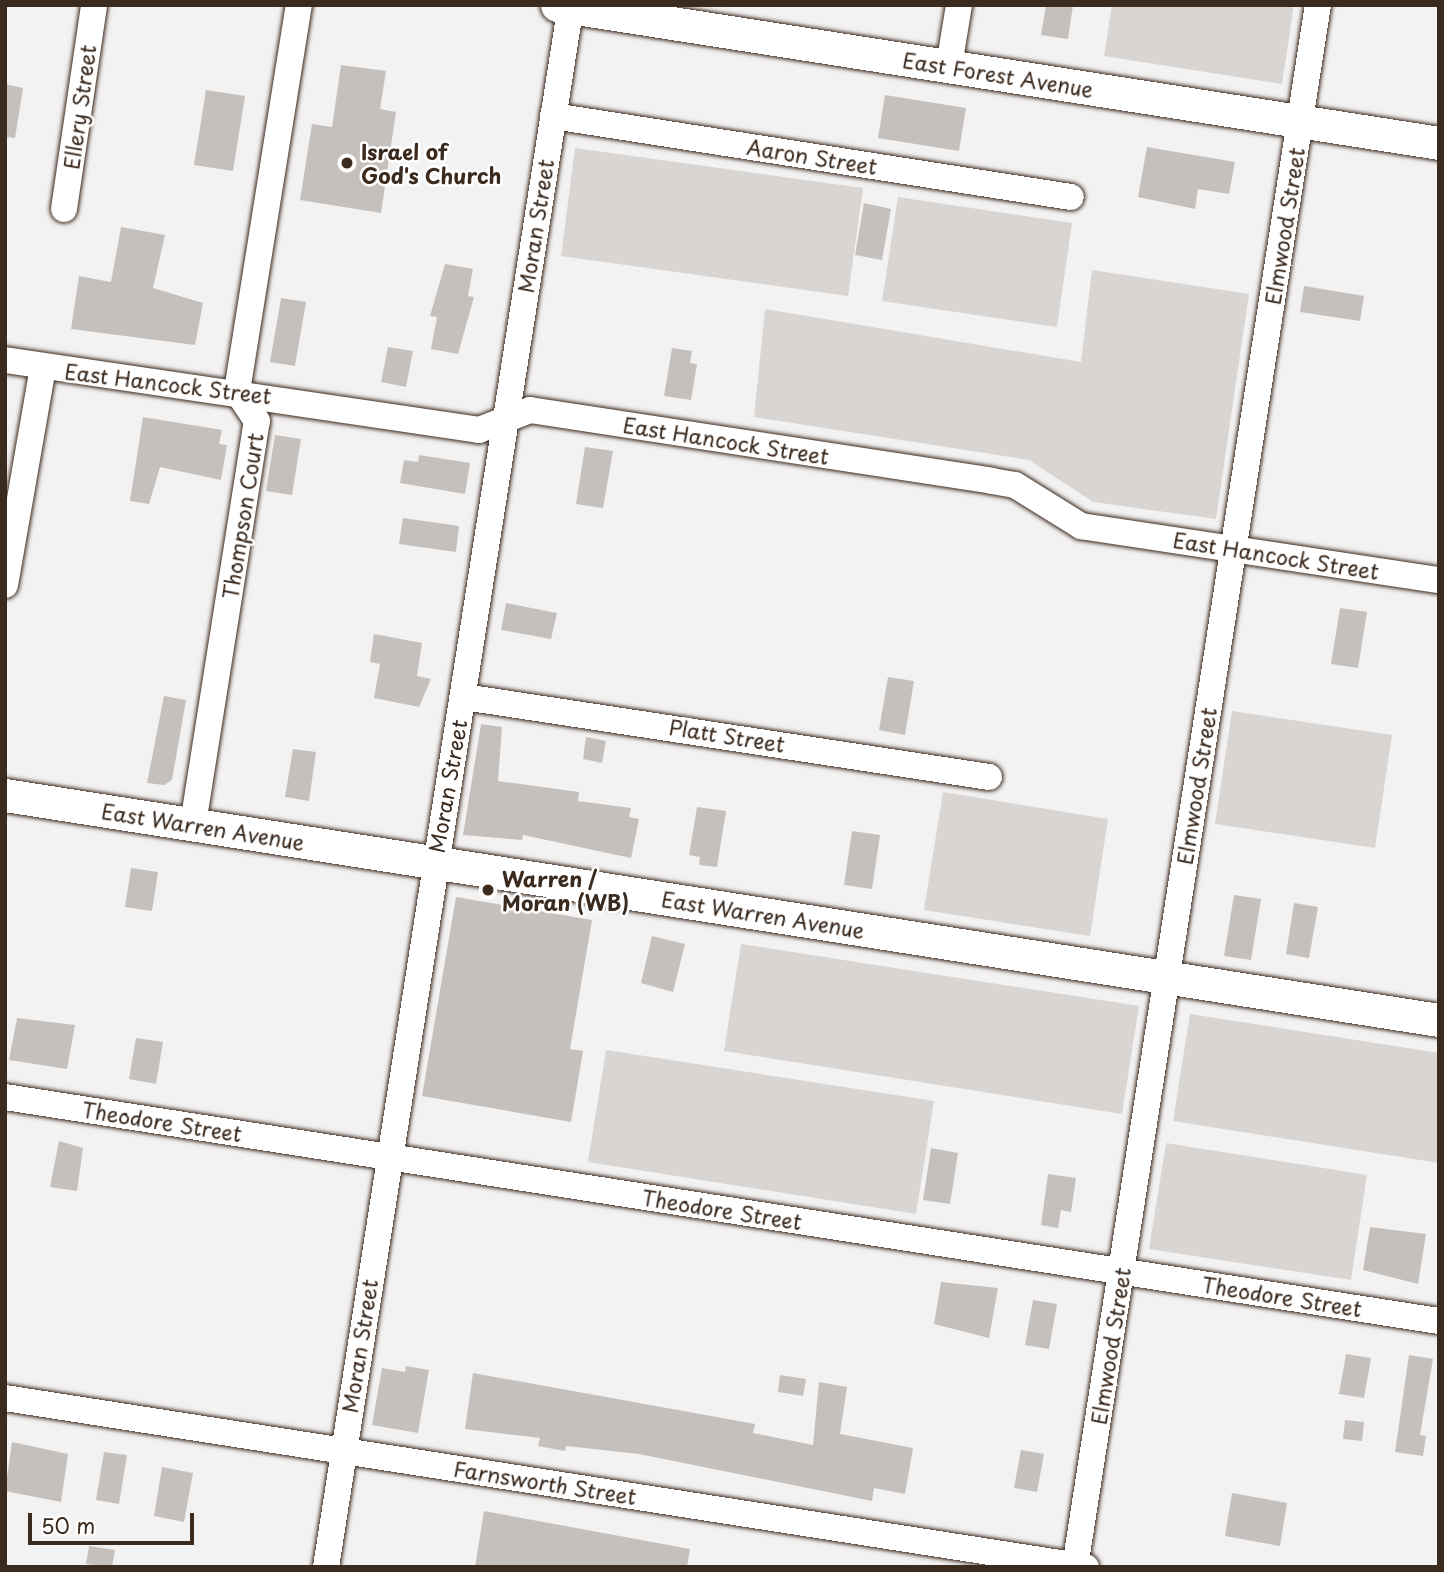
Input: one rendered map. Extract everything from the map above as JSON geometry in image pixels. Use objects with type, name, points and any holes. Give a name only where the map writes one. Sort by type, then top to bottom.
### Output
[{"type":"main road","name":"East Forest Avenue","points":[[566,6],[1439,143]]},
{"type":"main road","name":"East Warren Avenue","points":[[5,795],[1439,1020]]},
{"type":"street","name":"Ellery Street","points":[[64,209],[94,5]]},
{"type":"street","points":[[237,391],[299,5]]},
{"type":"street","points":[[949,66],[958,5]]},
{"type":"street","name":"Elmwood Street","points":[[1079,1566],[1165,977],[1318,5]]},
{"type":"street","name":"Moran Street","points":[[326,1567],[433,863],[464,696],[503,420],[553,116],[566,6]]},
{"type":"street","name":"Aaron Street","points":[[553,116],[1071,197]]},
{"type":"street","name":"East Hancock Street","points":[[5,360],[237,391],[479,430],[530,410],[1014,485],[1081,526],[1439,580]]},
{"type":"street","points":[[5,585],[43,367]]},
{"type":"street","name":"Thompson Court","points":[[193,824],[257,421],[237,391]]},
{"type":"street","name":"Platt Street","points":[[464,696],[989,777]]},
{"type":"street","name":"Theodore Street","points":[[5,1097],[1439,1321]]},
{"type":"street","name":"Farnsworth Street","points":[[5,1398],[1079,1566]]},
{"type":"shaded area","points":[[1112,5],[1294,5],[1282,84],[1104,56]]},
{"type":"shaded area","points":[[575,148],[863,188],[848,296],[561,256]]},
{"type":"shaded area","points":[[898,197],[1072,223],[1057,327],[882,301]]},
{"type":"shaded area","points":[[1092,270],[1249,294],[1216,519],[1093,502],[1029,460],[754,417],[765,309],[1081,362]]},
{"type":"shaded area","points":[[1232,711],[1392,735],[1375,848],[1215,824]]},
{"type":"shaded area","points":[[943,792],[1108,819],[1090,936],[924,910]]},
{"type":"shaded area","points":[[741,944],[1139,1006],[1122,1114],[724,1051]]},
{"type":"shaded area","points":[[1190,1014],[1439,1053],[1439,1163],[1173,1121]]},
{"type":"shaded area","points":[[606,1050],[934,1101],[916,1214],[588,1162]]},
{"type":"shaded area","points":[[1166,1143],[1367,1175],[1351,1280],[1149,1249]]},
{"type":"building","points":[[1046,5],[1073,5],[1068,39],[1041,35]]},
{"type":"building","name":"Israel of God's Church","points":[[341,65],[386,71],[380,109],[396,112],[381,213],[300,200],[312,124],[332,127]]},
{"type":"building","points":[[5,84],[23,88],[15,138],[5,137]]},
{"type":"building","points":[[206,90],[245,96],[233,171],[194,165]]},
{"type":"building","points":[[885,95],[966,108],[959,151],[878,138]]},
{"type":"building","points":[[1147,147],[1235,162],[1229,194],[1198,189],[1195,209],[1138,197]]},
{"type":"building","points":[[864,203],[891,209],[882,260],[855,255]]},
{"type":"building","points":[[121,227],[165,235],[153,288],[203,303],[195,345],[71,329],[79,276],[111,282]]},
{"type":"building","points":[[445,264],[473,269],[468,296],[474,297],[458,354],[431,349],[437,317],[430,316]]},
{"type":"building","points":[[1304,286],[1364,296],[1360,321],[1300,312]]},
{"type":"building","points":[[281,298],[306,302],[295,366],[270,362]]},
{"type":"building","points":[[388,347],[413,351],[406,387],[381,382]]},
{"type":"building","points":[[672,348],[692,351],[690,363],[697,364],[691,400],[664,396]]},
{"type":"building","points":[[143,417],[222,430],[219,444],[227,445],[221,480],[160,467],[149,504],[130,501]]},
{"type":"building","points":[[275,435],[301,439],[292,495],[266,491]]},
{"type":"building","points":[[585,447],[613,451],[603,508],[576,504]]},
{"type":"building","points":[[419,455],[470,463],[465,494],[400,483],[404,460],[418,462]]},
{"type":"building","points":[[403,518],[459,526],[456,552],[399,544]]},
{"type":"building","points":[[506,603],[557,613],[551,639],[501,630]]},
{"type":"building","points":[[1340,608],[1367,612],[1358,668],[1331,664]]},
{"type":"building","points":[[374,634],[422,643],[417,676],[431,679],[419,707],[374,698],[380,664],[370,662]]},
{"type":"building","points":[[888,677],[914,681],[905,735],[879,730]]},
{"type":"building","points":[[164,696],[186,700],[172,780],[164,785],[147,783]]},
{"type":"building","points":[[481,724],[502,727],[498,781],[579,792],[578,801],[631,808],[629,817],[639,819],[631,858],[523,835],[522,840],[463,835]]},
{"type":"building","points":[[586,737],[606,741],[602,763],[583,759]]},
{"type":"building","points":[[293,749],[316,752],[309,801],[285,797]]},
{"type":"building","points":[[697,807],[726,811],[717,867],[699,865],[700,857],[689,855]]},
{"type":"building","points":[[852,831],[880,835],[872,889],[844,885]]},
{"type":"building","points":[[131,868],[158,872],[152,911],[125,907]]},
{"type":"building","points":[[1234,895],[1261,899],[1251,960],[1224,956]]},
{"type":"building","points":[[456,897],[592,920],[570,1049],[583,1051],[571,1122],[422,1096]]},
{"type":"building","points":[[1294,903],[1318,907],[1309,958],[1286,954]]},
{"type":"building","points":[[652,936],[685,944],[673,992],[641,983]]},
{"type":"building","points":[[17,1018],[75,1025],[67,1069],[9,1060]]},
{"type":"building","points":[[136,1038],[163,1042],[156,1084],[129,1079]]},
{"type":"building","points":[[59,1141],[83,1148],[77,1191],[50,1187]]},
{"type":"building","points":[[931,1148],[958,1153],[950,1204],[923,1200]]},
{"type":"building","points":[[1048,1174],[1076,1178],[1071,1212],[1061,1210],[1058,1228],[1041,1225]]},
{"type":"building","points":[[1370,1227],[1426,1234],[1418,1284],[1363,1270]]},
{"type":"building","points":[[941,1282],[998,1288],[989,1338],[934,1324]]},
{"type":"building","points":[[1033,1300],[1057,1304],[1049,1349],[1025,1345]]},
{"type":"building","points":[[1346,1354],[1371,1358],[1364,1398],[1339,1394]]},
{"type":"building","points":[[1409,1355],[1433,1359],[1420,1435],[1426,1436],[1423,1456],[1395,1452]]},
{"type":"building","points":[[406,1366],[429,1370],[418,1433],[372,1425],[382,1368],[405,1372]]},
{"type":"building","points":[[473,1373],[755,1424],[753,1433],[813,1445],[819,1382],[847,1387],[840,1434],[913,1448],[905,1494],[874,1488],[872,1501],[639,1454],[566,1446],[565,1451],[538,1446],[540,1438],[465,1429]]},
{"type":"building","points":[[780,1375],[806,1379],[803,1396],[778,1392]]},
{"type":"building","points":[[1345,1420],[1364,1422],[1362,1441],[1343,1439]]},
{"type":"building","points":[[12,1442],[68,1454],[61,1502],[5,1491]]},
{"type":"building","points":[[1021,1450],[1044,1454],[1037,1492],[1014,1488]]},
{"type":"building","points":[[104,1452],[127,1455],[119,1504],[96,1500]]},
{"type":"building","points":[[162,1467],[193,1473],[184,1522],[154,1516]]},
{"type":"building","points":[[1232,1493],[1287,1503],[1280,1546],[1225,1536]]},
{"type":"building","points":[[484,1511],[690,1549],[687,1567],[475,1567]]},
{"type":"building","points":[[89,1546],[115,1550],[112,1567],[86,1564]]},
{"type":"place","name":"Israel of God's Church","points":[[347,163]]},
{"type":"place","name":"Warren / Moran (WB)","points":[[488,890]]}]
